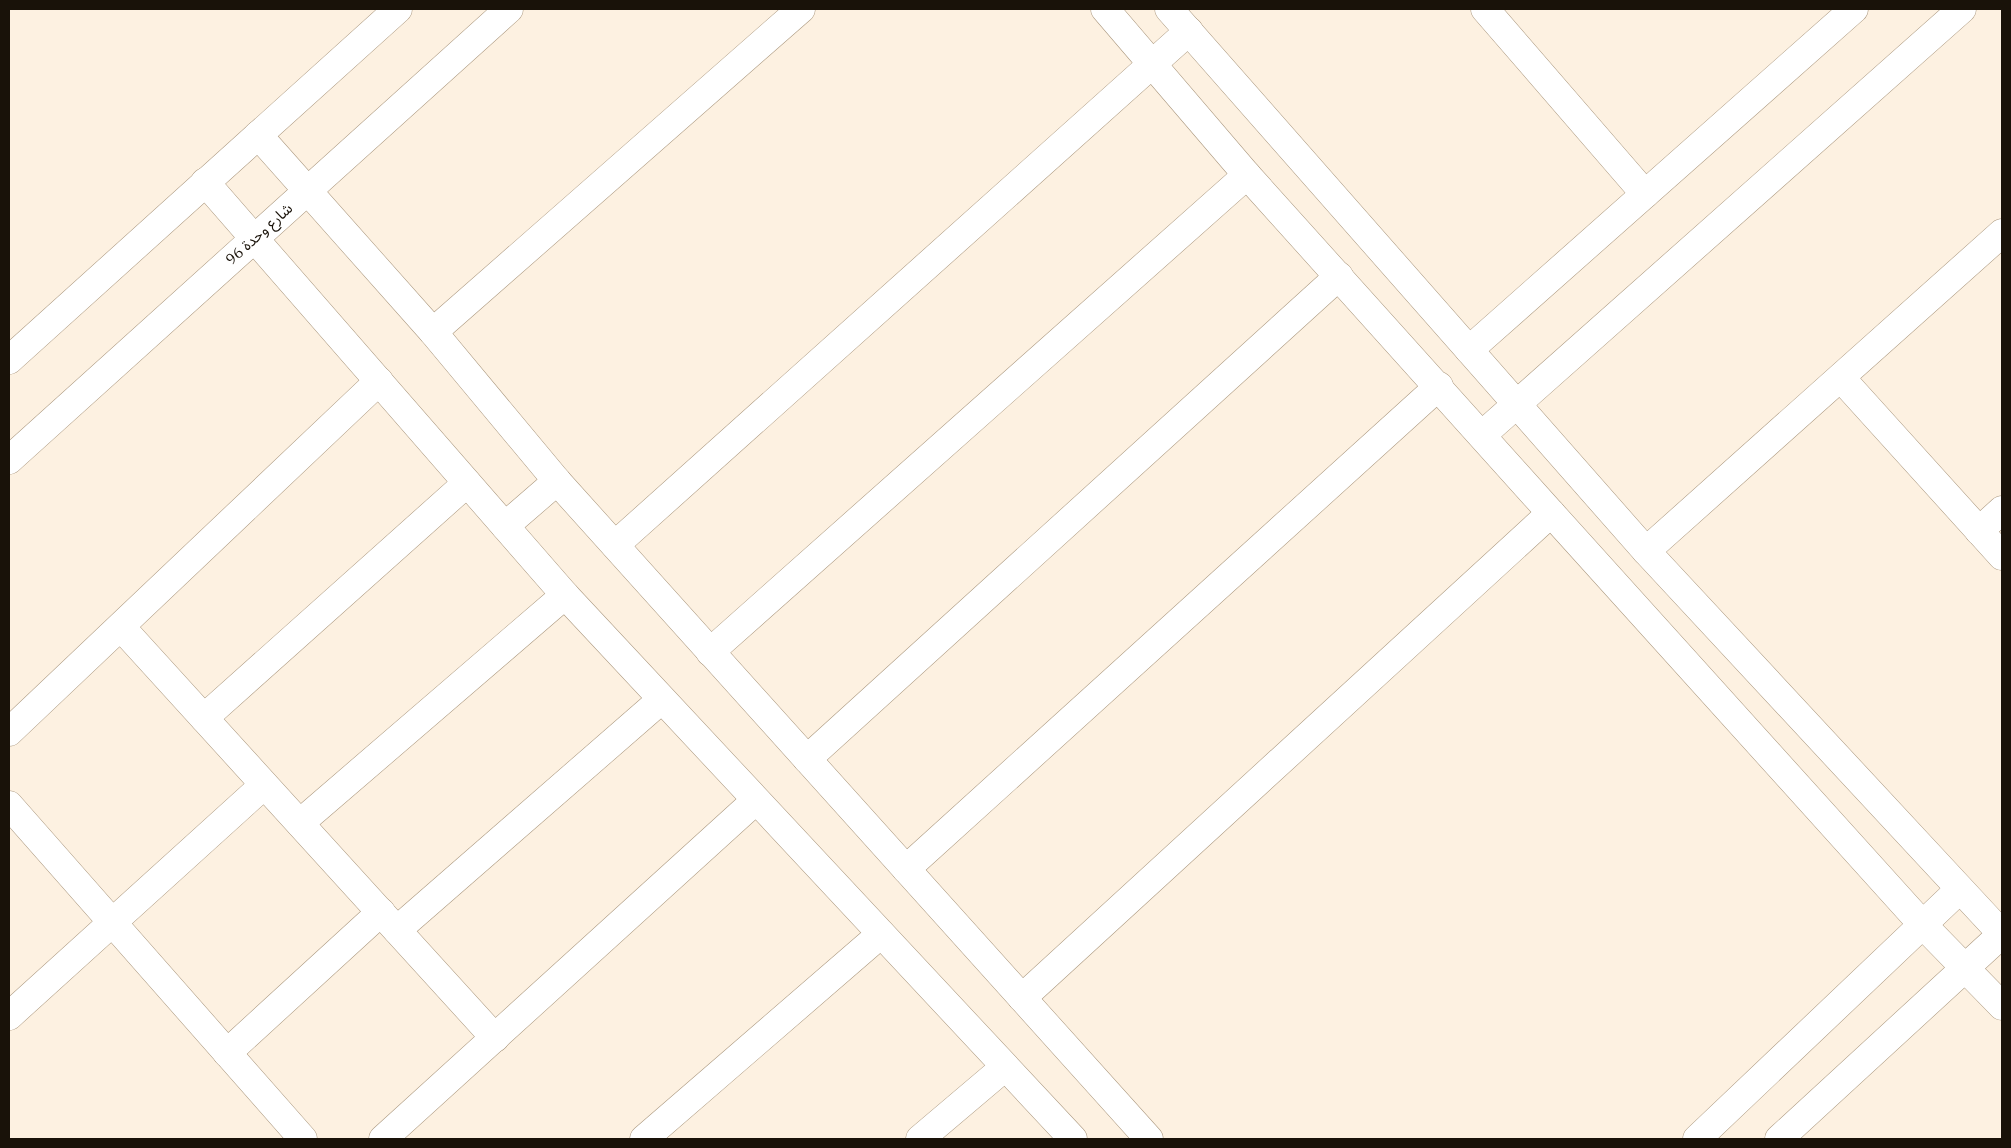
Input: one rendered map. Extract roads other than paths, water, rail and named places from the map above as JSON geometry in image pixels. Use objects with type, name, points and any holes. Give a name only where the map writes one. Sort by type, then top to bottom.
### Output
[{"type":"street","points":[[9,360],[398,9]]},
{"type":"street","name":"شارع وحدة 96","points":[[9,460],[509,9]]},
{"type":"street","points":[[433,332],[801,9]]},
{"type":"street","points":[[1105,9],[1248,175],[1551,513],[1923,925],[2002,1006]]},
{"type":"street","points":[[1169,9],[1646,551],[1959,890],[2002,934],[1780,1139]]},
{"type":"street","points":[[1485,9],[1645,194]]},
{"type":"street","points":[[1469,350],[1854,9]]},
{"type":"street","points":[[1482,435],[1962,9]]},
{"type":"street","points":[[615,546],[1189,31]]},
{"type":"street","points":[[258,135],[433,332],[557,481],[1149,1139]]},
{"type":"street","points":[[710,652],[1248,175]]},
{"type":"street","points":[[206,182],[564,595],[1073,1139]]},
{"type":"street","points":[[1646,551],[1842,378],[2002,233]]},
{"type":"street","points":[[807,759],[1338,276]]},
{"type":"street","points":[[1842,378],[2002,556]]},
{"type":"street","points":[[9,732],[380,381]]},
{"type":"street","points":[[906,869],[1439,386]]},
{"type":"street","points":[[505,526],[557,481]]},
{"type":"street","points":[[204,718],[468,483]]},
{"type":"street","points":[[1979,531],[2002,510]]},
{"type":"street","points":[[1022,998],[1551,513]]},
{"type":"street","points":[[300,823],[564,595]]},
{"type":"street","points":[[121,627],[495,1038]]},
{"type":"street","points":[[227,1053],[661,700]]},
{"type":"street","points":[[9,1016],[264,785]]},
{"type":"street","points":[[383,1139],[755,801]]},
{"type":"street","points":[[9,805],[303,1139]]},
{"type":"street","points":[[1696,1139],[1959,890]]},
{"type":"street","points":[[644,1139],[881,934]]},
{"type":"street","points":[[920,1139],[1005,1067]]}]
